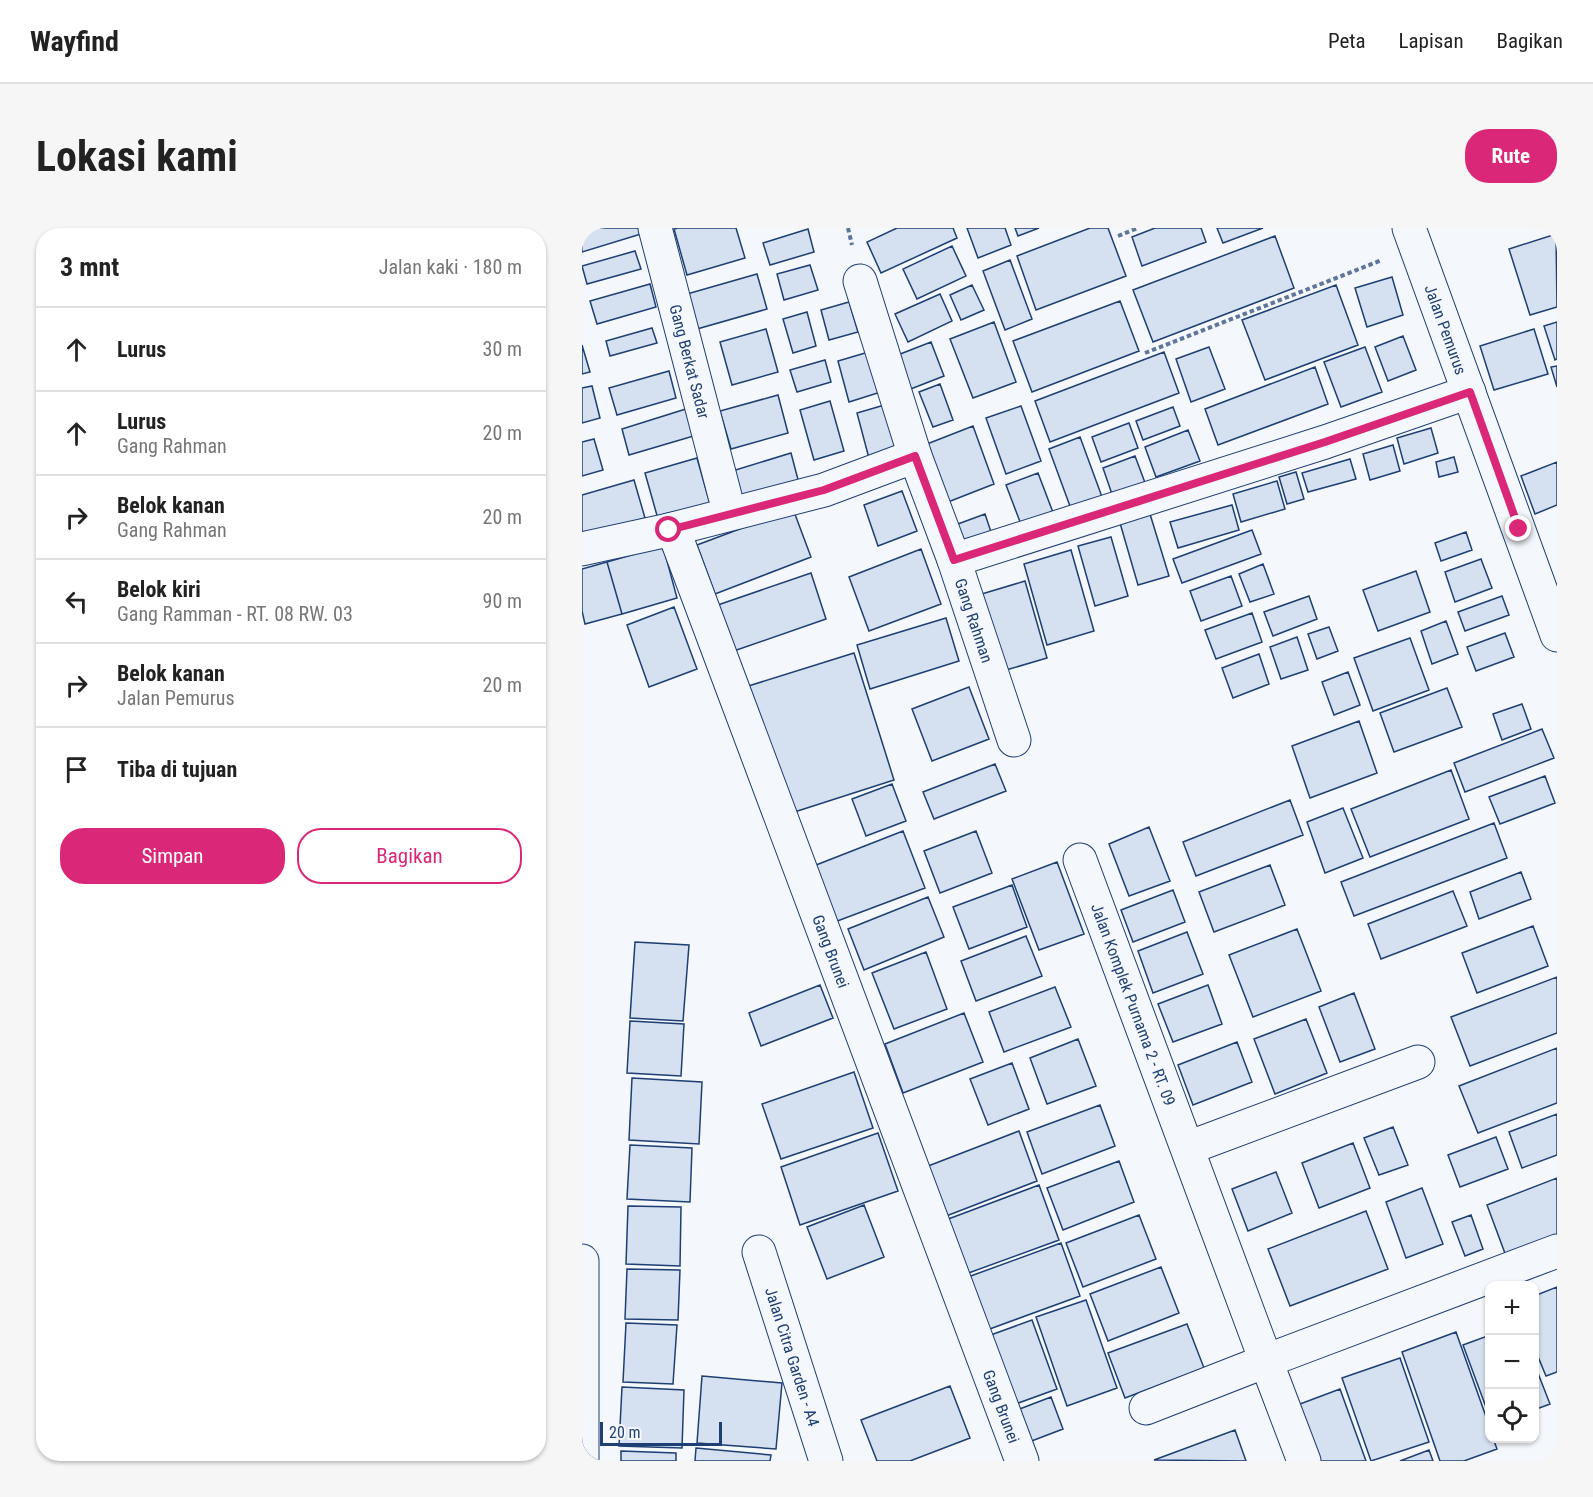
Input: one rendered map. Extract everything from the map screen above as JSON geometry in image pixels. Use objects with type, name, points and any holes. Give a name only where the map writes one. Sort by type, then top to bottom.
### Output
[{"type":"street","name":"Gang Berkat Sadar","points":[[655,228],[725,496]]},
{"type":"street","name":"Jalan Pemurus","points":[[1412,237],[1557,635]]},
{"type":"street","name":"Gang Rahman","points":[[860,281],[915,456],[954,560],[1014,740]]},
{"type":"street","points":[[954,560],[1325,442],[1470,392]]},
{"type":"street","points":[[582,549],[669,530],[824,490],[915,456]]},
{"type":"street","name":"Gang Brunei","points":[[669,530],[673,529],[1022,1461]]},
{"type":"street","name":"Jalan Komplek Purnama 2 - RT. 09","points":[[1080,860],[1304,1461]]},
{"type":"street","points":[[1188,1148],[1418,1062]]},
{"type":"street","points":[[1146,1408],[1557,1251]]},
{"type":"street","name":"Jalan Citra Garden - A4","points":[[759,1252],[826,1461]]},
{"type":"street","points":[[582,1261],[582,1461]]},
{"type":"path","points":[[1118,236],[1138,228]]},
{"type":"path","points":[[1144,353],[1412,237]]},
{"type":"building","points":[[582,228],[639,228],[641,234],[582,252]]},
{"type":"building","points":[[736,228],[745,258],[687,275],[674,229]]},
{"type":"building","points":[[897,228],[953,228],[957,238],[881,273],[867,242]]},
{"type":"building","points":[[967,228],[1005,228],[1011,245],[978,258]]},
{"type":"building","points":[[1015,228],[1039,228],[1018,236]]},
{"type":"building","points":[[1090,228],[1108,228],[1126,276],[1036,310],[1017,256]]},
{"type":"building","points":[[1155,228],[1201,228],[1206,242],[1142,266],[1132,237]]},
{"type":"building","points":[[1217,228],[1263,228],[1223,243]]},
{"type":"building","points":[[808,229],[814,252],[770,265],[763,243]]},
{"type":"building","points":[[1556,234],[1557,307],[1530,315],[1509,249]]},
{"type":"building","points":[[1275,236],[1294,288],[1153,342],[1133,290]]},
{"type":"building","points":[[952,246],[966,276],[917,299],[903,269]]},
{"type":"building","points":[[635,251],[641,269],[587,284],[582,266]]},
{"type":"building","points":[[1010,260],[1032,319],[1005,330],[983,271]]},
{"type":"building","points":[[810,265],[818,290],[784,300],[777,274]]},
{"type":"building","points":[[757,274],[767,309],[697,329],[687,294]]},
{"type":"building","points":[[1392,277],[1403,315],[1367,327],[1355,288]]},
{"type":"building","points":[[650,284],[656,307],[597,324],[590,301]]},
{"type":"building","points":[[972,285],[984,310],[961,320],[950,295]]},
{"type":"building","points":[[1336,285],[1358,345],[1265,380],[1242,320]]},
{"type":"building","points":[[940,294],[952,321],[908,342],[895,314]]},
{"type":"building","points":[[1120,301],[1139,351],[1032,392],[1013,341]]},
{"type":"building","points":[[849,302],[858,332],[829,340],[821,310]]},
{"type":"building","points":[[807,312],[816,346],[793,353],[783,319]]},
{"type":"building","points":[[994,322],[1016,382],[973,398],[950,339]]},
{"type":"building","points":[[1557,322],[1557,359],[1555,360],[1544,326]]},
{"type":"building","points":[[652,328],[657,343],[610,356],[606,341]]},
{"type":"building","points":[[766,329],[778,372],[732,385],[720,342]]},
{"type":"building","points":[[1534,329],[1548,374],[1494,390],[1480,346]]},
{"type":"building","points":[[1403,336],[1416,370],[1388,381],[1375,347]]},
{"type":"building","points":[[931,342],[944,376],[903,392],[890,358]]},
{"type":"building","points":[[582,345],[590,372],[582,374]]},
{"type":"building","points":[[1209,347],[1225,389],[1191,402],[1176,359]]},
{"type":"building","points":[[1365,347],[1382,392],[1341,407],[1324,362]]},
{"type":"building","points":[[872,351],[884,391],[849,402],[838,361]]},
{"type":"building","points":[[1164,352],[1179,393],[1050,442],[1035,401]]},
{"type":"building","points":[[825,360],[831,382],[797,392],[790,370]]},
{"type":"building","points":[[1557,366],[1557,387],[1551,367]]},
{"type":"building","points":[[1315,367],[1328,404],[1218,445],[1205,409]]},
{"type":"building","points":[[669,371],[676,398],[617,415],[609,388]]},
{"type":"building","points":[[940,384],[953,420],[933,427],[919,392]]},
{"type":"building","points":[[592,386],[600,418],[582,423],[582,388]]},
{"type":"building","points":[[778,395],[788,433],[731,449],[720,411]]},
{"type":"building","points":[[830,401],[844,451],[814,460],[800,410]]},
{"type":"building","points":[[888,404],[902,453],[870,462],[857,413]]},
{"type":"building","points":[[1021,406],[1041,461],[1006,474],[986,418]]},
{"type":"building","points":[[1173,407],[1180,426],[1143,440],[1136,421]]},
{"type":"building","points":[[689,408],[697,435],[629,455],[622,429]]},
{"type":"building","points":[[1129,423],[1138,448],[1101,462],[1092,437]]},
{"type":"building","points":[[973,426],[994,484],[948,502],[927,444]]},
{"type":"building","points":[[1431,428],[1438,453],[1404,464],[1397,438]]},
{"type":"building","points":[[1188,430],[1200,461],[1156,477],[1145,447]]},
{"type":"building","points":[[1080,437],[1105,505],[1074,517],[1049,449]]},
{"type":"building","points":[[594,439],[603,470],[582,476],[582,442]]},
{"type":"building","points":[[1393,445],[1400,471],[1370,480],[1363,454]]},
{"type":"building","points":[[791,453],[801,491],[735,495],[729,472]]},
{"type":"building","points":[[1135,456],[1147,488],[1114,500],[1103,468]]},
{"type":"building","points":[[1454,457],[1458,472],[1439,477],[1436,462]]},
{"type":"building","points":[[697,458],[710,504],[658,519],[645,473]]},
{"type":"building","points":[[1350,459],[1356,479],[1308,492],[1302,473]]},
{"type":"building","points":[[1557,462],[1557,505],[1535,514],[1521,476]]},
{"type":"building","points":[[1296,472],[1304,499],[1287,504],[1279,477]]},
{"type":"building","points":[[1038,473],[1054,515],[1022,527],[1006,485]]},
{"type":"building","points":[[634,480],[645,518],[582,537],[582,495]]},
{"type":"building","points":[[1277,481],[1285,509],[1241,522],[1233,494]]},
{"type":"building","points":[[902,491],[917,531],[878,546],[864,505]]},
{"type":"building","points":[[1232,505],[1239,530],[1178,548],[1170,522]]},
{"type":"building","points":[[793,509],[811,557],[715,594],[697,545]]},
{"type":"building","points":[[985,514],[991,532],[953,547],[947,528]]},
{"type":"building","points":[[1150,514],[1169,576],[1138,585],[1120,523]]},
{"type":"building","points":[[1252,530],[1261,554],[1182,583],[1173,559]]},
{"type":"building","points":[[1466,532],[1472,550],[1441,561],[1435,543]]},
{"type":"building","points":[[1111,537],[1128,596],[1095,606],[1078,546]]},
{"type":"building","points":[[663,546],[677,598],[622,614],[607,562]]},
{"type":"building","points":[[921,549],[941,604],[869,631],[849,577]]},
{"type":"building","points":[[1071,550],[1094,631],[1047,645],[1024,564]]},
{"type":"building","points":[[1481,559],[1492,588],[1455,602],[1445,572]]},
{"type":"building","points":[[607,562],[622,614],[585,624],[582,611],[582,569]]},
{"type":"building","points":[[1263,564],[1274,594],[1250,602],[1239,574]]},
{"type":"building","points":[[1416,571],[1430,612],[1378,631],[1363,590]]},
{"type":"building","points":[[811,573],[826,619],[728,653],[712,607]]},
{"type":"building","points":[[1231,576],[1242,606],[1201,621],[1190,591]]},
{"type":"building","points":[[1025,581],[1047,658],[996,673],[975,596]]},
{"type":"building","points":[[1309,596],[1317,619],[1273,636],[1264,612]]},
{"type":"building","points":[[1502,596],[1509,615],[1465,631],[1458,612]]},
{"type":"building","points":[[674,607],[697,669],[649,687],[627,625]]},
{"type":"building","points":[[1252,613],[1262,642],[1216,659],[1205,630]]},
{"type":"building","points":[[946,618],[959,661],[870,689],[857,645]]},
{"type":"building","points":[[1446,621],[1458,654],[1432,664],[1421,631]]},
{"type":"building","points":[[1329,627],[1338,651],[1317,659],[1308,634]]},
{"type":"building","points":[[1505,633],[1514,657],[1476,671],[1467,647]]},
{"type":"building","points":[[1297,637],[1308,670],[1281,679],[1270,647]]},
{"type":"building","points":[[1410,638],[1429,690],[1373,711],[1354,658]]},
{"type":"building","points":[[854,653],[894,780],[782,816],[742,688]]},
{"type":"building","points":[[1259,654],[1269,684],[1233,698],[1222,668]]},
{"type":"building","points":[[1348,672],[1360,705],[1334,715],[1322,682]]},
{"type":"building","points":[[969,687],[989,739],[932,761],[912,709]]},
{"type":"building","points":[[1447,688],[1462,727],[1394,752],[1380,713]]},
{"type":"building","points":[[1522,704],[1531,729],[1502,740],[1493,714]]},
{"type":"building","points":[[1359,721],[1377,773],[1310,798],[1292,746]]},
{"type":"building","points":[[1542,729],[1554,758],[1465,792],[1454,763]]},
{"type":"building","points":[[995,764],[1006,791],[934,819],[923,792]]},
{"type":"building","points":[[1451,770],[1469,819],[1370,857],[1351,809]]},
{"type":"building","points":[[1545,776],[1555,803],[1500,824],[1489,797]]},
{"type":"building","points":[[892,784],[906,821],[866,836],[852,799]]},
{"type":"building","points":[[1290,800],[1303,835],[1196,876],[1183,842]]},
{"type":"building","points":[[1343,808],[1363,858],[1325,873],[1307,822]]},
{"type":"building","points":[[1494,823],[1507,858],[1354,916],[1341,882]]},
{"type":"building","points":[[1149,827],[1170,881],[1129,896],[1109,844]]},
{"type":"building","points":[[903,831],[925,888],[832,923],[811,867]]},
{"type":"building","points":[[976,831],[992,873],[940,893],[924,851]]},
{"type":"building","points":[[1057,862],[1084,934],[1039,950],[1012,879]]},
{"type":"building","points":[[1270,865],[1285,905],[1214,932],[1199,892]]},
{"type":"building","points":[[1521,872],[1531,899],[1479,919],[1470,892]]},
{"type":"building","points":[[1012,885],[1027,927],[969,949],[953,907]]},
{"type":"building","points":[[1173,890],[1185,922],[1133,942],[1121,910]]},
{"type":"building","points":[[1453,891],[1467,926],[1381,959],[1368,924]]},
{"type":"building","points":[[928,897],[944,937],[864,970],[848,929]]},
{"type":"building","points":[[1533,926],[1548,966],[1477,993],[1462,953]]},
{"type":"building","points":[[1297,929],[1321,991],[1253,1017],[1229,955]]},
{"type":"building","points":[[1187,932],[1203,974],[1153,993],[1138,951]]},
{"type":"building","points":[[1026,936],[1042,976],[976,1001],[961,961]]},
{"type":"building","points":[[635,942],[689,945],[683,1021],[630,1018]]},
{"type":"building","points":[[926,952],[947,1009],[894,1029],[872,973]]},
{"type":"building","points":[[1557,977],[1557,1033],[1470,1066],[1451,1017]]},
{"type":"building","points":[[820,985],[833,1018],[761,1046],[749,1013]]},
{"type":"building","points":[[1208,985],[1222,1024],[1173,1042],[1158,1004]]},
{"type":"building","points":[[1055,987],[1071,1027],[1004,1052],[989,1012]]},
{"type":"building","points":[[1354,993],[1375,1049],[1340,1062],[1319,1007]]},
{"type":"building","points":[[964,1013],[983,1062],[903,1093],[885,1044]]},
{"type":"building","points":[[1306,1019],[1327,1073],[1275,1094],[1254,1039]]},
{"type":"building","points":[[630,1021],[684,1024],[681,1076],[627,1073]]},
{"type":"building","points":[[1078,1039],[1096,1086],[1047,1104],[1030,1058]]},
{"type":"building","points":[[1237,1042],[1252,1082],[1193,1105],[1178,1065]]},
{"type":"building","points":[[1557,1048],[1557,1103],[1478,1133],[1459,1086]]},
{"type":"building","points":[[1012,1063],[1029,1109],[988,1125],[970,1079]]},
{"type":"building","points":[[854,1072],[873,1128],[781,1159],[762,1104]]},
{"type":"building","points":[[632,1078],[702,1082],[699,1144],[629,1140]]},
{"type":"building","points":[[1100,1105],[1115,1146],[1042,1174],[1027,1132]]},
{"type":"building","points":[[1557,1114],[1557,1155],[1522,1168],[1509,1132]]},
{"type":"building","points":[[1393,1127],[1408,1165],[1379,1175],[1364,1138]]},
{"type":"building","points":[[1019,1131],[1037,1181],[941,1218],[923,1168]]},
{"type":"building","points":[[878,1133],[898,1191],[800,1225],[781,1167]]},
{"type":"building","points":[[1496,1137],[1508,1169],[1460,1187],[1448,1155]]},
{"type":"building","points":[[1353,1143],[1370,1188],[1319,1208],[1302,1163]]},
{"type":"building","points":[[630,1145],[692,1148],[690,1202],[627,1199]]},
{"type":"building","points":[[1119,1161],[1134,1202],[1063,1230],[1047,1188]]},
{"type":"building","points":[[1276,1172],[1292,1213],[1248,1231],[1232,1189]]},
{"type":"building","points":[[1557,1178],[1557,1237],[1506,1256],[1487,1205]]},
{"type":"building","points":[[1039,1185],[1059,1240],[963,1275],[943,1221]]},
{"type":"building","points":[[1422,1188],[1443,1244],[1406,1258],[1386,1202]]},
{"type":"building","points":[[864,1205],[884,1257],[827,1279],[807,1227]]},
{"type":"building","points":[[628,1206],[681,1207],[680,1266],[626,1264]]},
{"type":"building","points":[[1366,1211],[1388,1269],[1290,1306],[1268,1249]]},
{"type":"building","points":[[1139,1215],[1156,1259],[1083,1287],[1066,1243]]},
{"type":"building","points":[[1471,1215],[1483,1249],[1465,1256],[1452,1222]]},
{"type":"building","points":[[1061,1243],[1080,1296],[987,1330],[968,1277]]},
{"type":"building","points":[[1161,1267],[1179,1313],[1108,1341],[1090,1294]]},
{"type":"building","points":[[627,1269],[680,1270],[678,1320],[625,1319]]},
{"type":"building","points":[[1557,1287],[1557,1372],[1546,1376],[1539,1359],[1539,1294]]},
{"type":"building","points":[[1086,1300],[1117,1388],[1067,1406],[1036,1317]]},
{"type":"building","points":[[1032,1320],[1057,1389],[1013,1405],[988,1336]]},
{"type":"building","points":[[626,1323],[677,1325],[673,1384],[623,1382]]},
{"type":"building","points":[[1187,1324],[1204,1368],[1125,1398],[1108,1353]]},
{"type":"building","points":[[1456,1332],[1485,1414],[1485,1443],[1495,1443],[1497,1449],[1464,1461],[1440,1461],[1402,1352]]},
{"type":"building","points":[[1485,1337],[1485,1404],[1463,1345]]},
{"type":"building","points":[[1400,1358],[1429,1442],[1371,1461],[1342,1378]]},
{"type":"building","points":[[702,1376],[782,1383],[776,1449],[697,1443]]},
{"type":"building","points":[[1539,1376],[1550,1404],[1539,1408]]},
{"type":"building","points":[[950,1386],[970,1438],[910,1461],[877,1461],[861,1420]]},
{"type":"building","points":[[622,1387],[684,1390],[682,1448],[619,1446]]},
{"type":"building","points":[[1340,1389],[1366,1461],[1311,1461],[1292,1407]]},
{"type":"building","points":[[1051,1397],[1063,1429],[1029,1442],[1017,1410]]},
{"type":"building","points":[[1235,1430],[1246,1461],[1154,1460]]},
{"type":"building","points":[[696,1448],[771,1455],[770,1461],[695,1461]]},
{"type":"building","points":[[1429,1450],[1433,1461],[1400,1461]]},
{"type":"building","points":[[621,1451],[676,1453],[676,1461],[621,1461]]},
{"type":"route","points":[[669,530],[824,490],[915,456],[954,560],[1325,442],[1470,392],[1519,529]]}]
